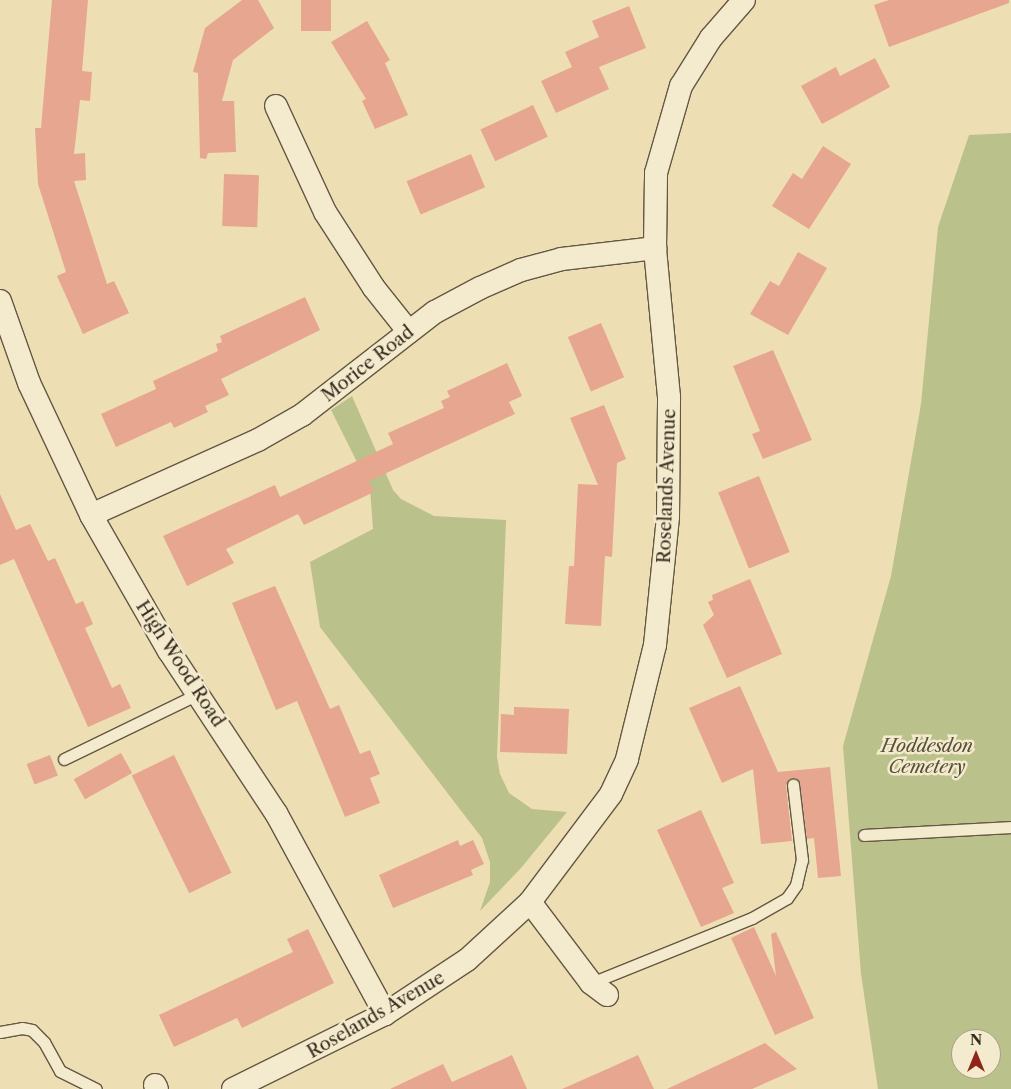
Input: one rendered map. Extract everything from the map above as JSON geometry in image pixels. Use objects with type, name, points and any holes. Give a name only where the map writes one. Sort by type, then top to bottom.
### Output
[{"type":"street","name":"Roselands Avenue","points":[[233,1089],[385,1014],[460,965],[530,902],[611,794],[627,759],[655,645],[671,455],[655,248],[656,173],[670,113],[694,63],[744,0]]},
{"type":"street","points":[[276,106],[326,212],[374,288],[409,332]]},
{"type":"street","name":"Morice Road","points":[[91,515],[258,440],[302,415],[435,312],[521,270],[562,259],[655,248]]},
{"type":"street","name":"High Wood Road","points":[[0,301],[29,383],[91,515],[143,608],[276,813],[385,1014]]},
{"type":"street","points":[[530,902],[599,989]]},
{"type":"lane","points":[[64,759],[198,694]]},
{"type":"lane","points":[[599,989],[752,918],[787,898],[796,885],[802,860],[793,785]]},
{"type":"lane","points":[[864,835],[1011,827]]},
{"type":"lane","points":[[0,1032],[22,1028],[32,1030],[68,1078],[96,1089]]},
{"type":"lane","points":[[63,1089],[68,1078]]},
{"type":"green space","name":"Hoddesdon Cemetery","points":[[1011,133],[1011,1089],[878,1089],[861,974],[843,746],[891,576],[921,404],[938,227],[969,135]]},
{"type":"green space","points":[[352,396],[393,490],[401,499],[434,516],[506,520],[497,757],[500,774],[509,793],[532,809],[567,812],[521,868],[480,911],[490,882],[490,862],[482,838],[320,627],[310,562],[373,529],[370,488],[331,410]]},
{"type":"building","points":[[52,0],[88,0],[82,71],[92,72],[90,101],[80,100],[74,154],[85,153],[86,180],[74,181],[107,284],[114,281],[129,313],[83,334],[57,276],[66,272],[38,184],[35,128],[41,128]]},
{"type":"building","points":[[242,0],[258,0],[274,28],[233,60],[222,101],[234,101],[236,152],[208,153],[206,159],[200,158],[198,73],[193,72],[205,28]]},
{"type":"building","points":[[301,0],[331,0],[331,31],[301,31]]},
{"type":"building","points":[[889,0],[1009,0],[1009,3],[889,47],[874,5]]},
{"type":"building","points":[[629,6],[646,48],[599,67],[609,89],[556,113],[541,81],[572,67],[565,52],[599,37],[592,21]]},
{"type":"building","points":[[367,21],[390,60],[385,63],[408,115],[375,129],[362,101],[366,99],[331,42]]},
{"type":"building","points":[[875,58],[890,87],[822,124],[801,86],[836,67],[840,76]]},
{"type":"building","points":[[533,105],[548,137],[495,161],[480,130]]},
{"type":"building","points":[[823,146],[851,164],[809,229],[772,206],[793,173],[802,179]]},
{"type":"building","points":[[471,154],[485,187],[421,214],[407,181]]},
{"type":"building","points":[[224,174],[259,175],[257,227],[222,226]]},
{"type":"building","points":[[798,252],[827,268],[788,335],[750,314],[770,281],[779,286]]},
{"type":"building","points":[[305,297],[320,330],[221,379],[229,395],[205,406],[208,412],[174,428],[171,422],[116,447],[101,414],[156,389],[153,381],[218,351],[216,344],[222,342],[220,336]]},
{"type":"building","points":[[601,323],[624,377],[591,391],[568,337]]},
{"type":"building","points":[[773,350],[812,440],[763,459],[752,434],[760,431],[733,366]]},
{"type":"building","points":[[507,363],[522,396],[509,402],[515,414],[369,481],[374,492],[304,525],[298,514],[226,549],[234,563],[187,586],[163,536],[275,485],[280,497],[393,444],[388,433],[444,408],[441,401],[450,397],[447,391]]},
{"type":"building","points":[[604,405],[626,459],[617,463],[612,557],[605,556],[601,626],[565,624],[569,566],[574,566],[578,484],[598,485],[570,418]]},
{"type":"building","points":[[759,476],[790,552],[749,569],[718,492]]},
{"type":"building","points":[[0,494],[16,530],[30,524],[48,561],[55,558],[76,604],[83,601],[93,624],[85,628],[112,688],[120,684],[131,708],[88,727],[14,559],[0,565]]},
{"type":"building","points":[[750,579],[782,654],[727,678],[703,625],[714,615],[708,602],[713,600],[712,595]]},
{"type":"building","points":[[275,586],[330,709],[339,705],[360,754],[370,750],[380,774],[370,778],[380,803],[345,817],[297,701],[276,710],[232,603]]},
{"type":"building","points":[[740,686],[778,772],[830,767],[841,876],[818,878],[814,838],[807,839],[800,784],[796,778],[789,779],[786,785],[792,841],[761,844],[753,769],[722,783],[689,708]]},
{"type":"building","points":[[514,707],[569,709],[567,754],[500,752],[501,714],[514,715]]},
{"type":"building","points":[[121,753],[132,773],[85,799],[74,779]]},
{"type":"building","points":[[50,755],[58,776],[35,784],[27,764]]},
{"type":"building","points":[[174,755],[231,873],[189,893],[132,776]]},
{"type":"building","points":[[701,810],[734,883],[722,888],[734,913],[701,927],[657,830]]},
{"type":"building","points":[[458,840],[460,846],[473,840],[484,864],[471,870],[473,875],[393,908],[379,875]]},
{"type":"building","points":[[754,927],[776,976],[771,934],[776,932],[814,1018],[775,1035],[731,938]]},
{"type":"building","points":[[308,929],[334,983],[242,1028],[237,1018],[174,1047],[159,1015],[293,952],[287,939]]},
{"type":"building","points":[[765,1043],[797,1069],[752,1089],[667,1089]]},
{"type":"building","points":[[512,1055],[527,1089],[390,1089],[443,1064],[452,1082]]},
{"type":"building","points":[[638,1055],[654,1089],[562,1089],[614,1066]]}]
